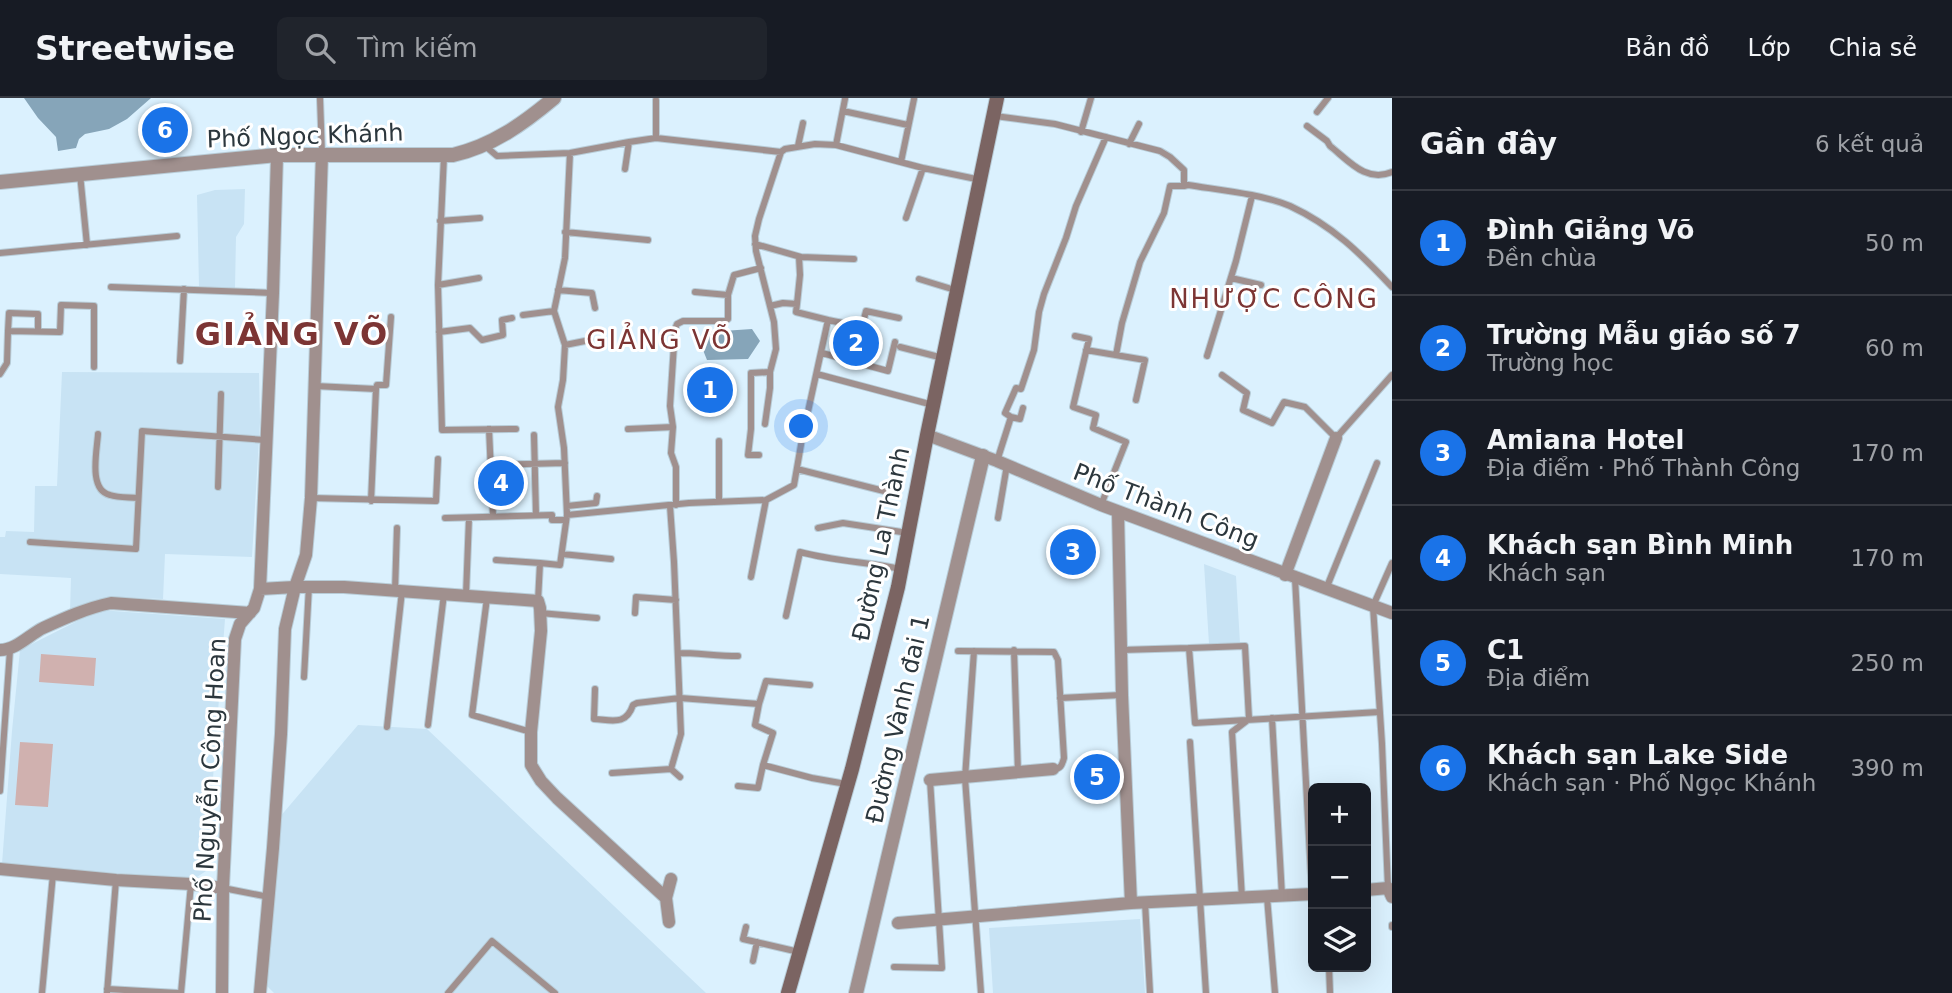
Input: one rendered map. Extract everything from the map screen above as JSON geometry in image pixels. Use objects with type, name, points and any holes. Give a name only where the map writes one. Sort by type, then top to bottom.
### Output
[{"type":"main road","name":"Đường La Thành","points":[[788,993],[882,651],[997,98]]},
{"type":"street","name":"Phố Ngọc Khánh","points":[[0,182],[277,155],[444,156],[484,145],[515,128],[554,98]]},
{"type":"street","name":"Phố Nguyễn Công Hoan","points":[[222,993],[223,888],[235,639],[240,624],[257,602],[260,589],[277,155]]},
{"type":"street","points":[[260,993],[281,733],[285,629],[306,555],[315,386],[322,155]]},
{"type":"street","name":"Phố Thành Công","points":[[927,435],[1118,512],[1392,613]]},
{"type":"street","points":[[1290,576],[1336,438]]},
{"type":"street","name":"Đường Vành đai 1","points":[[856,993],[996,461]]},
{"type":"street","points":[[1118,512],[1131,903]]},
{"type":"street","points":[[260,589],[309,586],[466,595],[539,607],[541,631],[531,732],[531,765],[541,781],[666,898]]},
{"type":"street","points":[[5,650],[42,629],[91,608],[111,603],[250,613]]},
{"type":"street","points":[[930,780],[1053,769]]},
{"type":"street","points":[[0,869],[223,888]]},
{"type":"street","points":[[669,922],[666,898],[671,879]]},
{"type":"street","points":[[1371,890],[1390,892]]},
{"type":"street","points":[[898,923],[1145,902],[1308,894]]},
{"type":"lane","points":[[320,98],[322,155]]},
{"type":"lane","points":[[1081,132],[1091,98]]},
{"type":"lane","points":[[1317,112],[1328,98]]},
{"type":"lane","points":[[836,145],[845,99]]},
{"type":"lane","points":[[901,162],[914,99]]},
{"type":"lane","points":[[656,100],[656,138]]},
{"type":"lane","points":[[843,111],[908,125]]},
{"type":"lane","points":[[993,116],[1055,124],[1160,151],[1184,170],[1184,186]]},
{"type":"lane","points":[[799,146],[803,123]]},
{"type":"lane","points":[[1129,144],[1139,124]]},
{"type":"lane","points":[[1307,126],[1364,173],[1377,176],[1392,172]]},
{"type":"lane","points":[[1023,408],[1020,419],[1005,413],[1016,388],[1021,389],[1031,361],[1039,312],[1048,282],[1076,206],[1106,137]]},
{"type":"lane","points":[[484,145],[497,156],[570,153],[656,138],[781,152]]},
{"type":"lane","points":[[625,169],[629,142]]},
{"type":"lane","points":[[765,424],[770,372],[776,349],[774,322],[756,251],[755,236],[781,152],[799,146],[825,143],[981,180]]},
{"type":"lane","points":[[496,560],[560,565],[562,554],[567,506],[558,407],[565,345],[554,311],[565,258],[570,153]]},
{"type":"lane","points":[[444,156],[438,285],[442,430],[516,429]]},
{"type":"lane","points":[[906,218],[923,168]]},
{"type":"lane","points":[[80,174],[87,244]]},
{"type":"lane","points":[[1116,355],[1122,323],[1140,262],[1164,213],[1170,186],[1188,185],[1288,205],[1335,231],[1392,287]]},
{"type":"lane","points":[[1207,356],[1252,196]]},
{"type":"lane","points":[[440,221],[480,218]]},
{"type":"lane","points":[[565,232],[648,240]]},
{"type":"lane","points":[[0,253],[177,236]]},
{"type":"lane","points":[[755,244],[799,257],[854,258]]},
{"type":"lane","points":[[799,257],[796,312],[862,327],[866,311],[899,318]]},
{"type":"lane","points":[[671,769],[681,734],[673,505],[676,467],[671,453],[673,427],[670,407],[675,329],[677,324],[683,321],[728,319],[729,295],[734,275],[761,268]]},
{"type":"lane","points":[[438,285],[479,278]]},
{"type":"lane","points":[[1231,278],[1261,285]]},
{"type":"lane","points":[[919,279],[957,291]]},
{"type":"lane","points":[[111,287],[273,293]]},
{"type":"lane","points":[[180,361],[184,289]]},
{"type":"lane","points":[[558,290],[592,292],[595,308]]},
{"type":"lane","points":[[695,292],[729,295]]},
{"type":"lane","points":[[770,306],[797,304]]},
{"type":"lane","points":[[8,331],[60,332],[61,305],[94,306],[94,367]]},
{"type":"lane","points":[[523,316],[554,311]]},
{"type":"lane","points":[[0,374],[7,363],[9,313],[38,314],[38,331]]},
{"type":"lane","points":[[371,500],[376,389],[377,385],[386,385],[391,317]]},
{"type":"lane","points":[[439,331],[470,328],[482,340],[503,335],[502,320],[512,318]]},
{"type":"lane","points":[[445,518],[552,515],[552,520],[673,505],[766,499],[794,485],[828,320]]},
{"type":"lane","points":[[1075,336],[1089,339],[1073,407],[1096,415],[1093,428],[1125,442],[1101,505]]},
{"type":"lane","points":[[565,345],[590,340]]},
{"type":"lane","points":[[822,353],[888,371],[897,344],[943,358]]},
{"type":"lane","points":[[1086,350],[1145,360],[1136,400]]},
{"type":"lane","points":[[759,455],[748,455],[751,373],[770,372]]},
{"type":"lane","points":[[817,374],[933,405]]},
{"type":"lane","points":[[1222,375],[1248,393],[1243,411],[1272,423],[1284,402],[1305,407],[1336,438],[1392,375]]},
{"type":"lane","points":[[315,386],[376,389]]},
{"type":"lane","points":[[218,487],[221,394]]},
{"type":"lane","points":[[999,518],[996,461],[1011,417]]},
{"type":"lane","points":[[628,429],[673,427]]},
{"type":"lane","points":[[489,429],[493,516]]},
{"type":"lane","points":[[30,542],[136,549],[142,431],[265,440]]},
{"type":"lane","points":[[98,434],[95,478],[100,489],[111,496],[138,498]]},
{"type":"lane","points":[[534,435],[536,515]]},
{"type":"lane","points":[[719,442],[719,501]]},
{"type":"lane","points":[[310,498],[436,500],[438,459]]},
{"type":"lane","points":[[1326,589],[1377,463]]},
{"type":"lane","points":[[491,466],[565,464]]},
{"type":"lane","points":[[797,469],[888,492]]},
{"type":"lane","points":[[567,506],[596,503],[597,496]]},
{"type":"lane","points":[[751,577],[766,499]]},
{"type":"lane","points":[[466,595],[469,518]]},
{"type":"lane","points":[[818,528],[843,523],[908,533]]},
{"type":"lane","points":[[387,727],[399,591],[397,527]]},
{"type":"lane","points":[[786,616],[800,552],[823,559],[871,562],[901,569]]},
{"type":"lane","points":[[562,554],[611,559]]},
{"type":"lane","points":[[1390,892],[1373,606],[1392,563]]},
{"type":"lane","points":[[540,564],[539,607],[597,618]]},
{"type":"lane","points":[[1290,576],[1303,717],[1310,846]]},
{"type":"lane","points":[[304,677],[309,586]]},
{"type":"lane","points":[[428,725],[444,594]]},
{"type":"lane","points":[[635,613],[636,597],[676,600]]},
{"type":"lane","points":[[486,598],[472,715],[531,732]]},
{"type":"lane","points":[[1121,650],[1245,646],[1249,719]]},
{"type":"lane","points":[[1189,648],[1195,723],[1379,712]]},
{"type":"lane","points":[[0,791],[5,650]]},
{"type":"lane","points":[[1014,650],[1018,773]]},
{"type":"lane","points":[[974,651],[965,778],[981,993]]},
{"type":"lane","points":[[958,652],[1054,652],[1058,660],[1064,758],[1059,769],[1053,769]]},
{"type":"lane","points":[[678,653],[738,656]]},
{"type":"lane","points":[[738,786],[758,788],[773,733],[755,725],[766,681],[810,685]]},
{"type":"lane","points":[[595,689],[594,719],[621,720],[629,715],[633,705],[637,703],[680,698],[759,704]]},
{"type":"lane","points":[[1060,698],[1122,695]]},
{"type":"lane","points":[[1272,718],[1282,896]]},
{"type":"lane","points":[[1242,898],[1231,732],[1249,719]]},
{"type":"lane","points":[[1190,742],[1206,993]]},
{"type":"lane","points":[[1382,744],[1392,744]]},
{"type":"lane","points":[[764,765],[847,784]]},
{"type":"lane","points":[[612,773],[671,769],[680,777]]},
{"type":"lane","points":[[894,967],[942,968],[930,780]]},
{"type":"lane","points":[[42,993],[53,874]]},
{"type":"lane","points":[[116,880],[107,991],[180,993],[191,884]]},
{"type":"lane","points":[[223,888],[269,897]]},
{"type":"lane","points":[[1267,897],[1275,993]]},
{"type":"lane","points":[[1145,902],[1150,993]]},
{"type":"lane","points":[[746,927],[743,939],[799,952]]},
{"type":"lane","points":[[448,993],[492,941],[555,993]]},
{"type":"lane","points":[[753,961],[757,942]]},
{"type":"lane","points":[[1329,972],[1330,993]]},
{"type":"shaded area","points":[[24,98],[151,98],[127,119],[109,129],[85,134],[79,139],[76,148],[58,151],[56,137]]},
{"type":"shaded area","points":[[245,189],[244,224],[236,237],[235,288],[199,287],[197,195],[215,190]]},
{"type":"shaded area","points":[[752,329],[760,341],[748,359],[707,360],[701,345],[708,332]]},
{"type":"shaded area","points":[[62,372],[259,373],[260,422],[252,557],[165,554],[163,599],[116,597],[70,612],[71,578],[0,574],[0,537],[5,537],[6,531],[34,532],[35,486],[57,486]]},
{"type":"shaded area","points":[[1204,564],[1236,576],[1240,643],[1209,644]]},
{"type":"shaded area","points":[[99,610],[225,619],[206,871],[194,879],[2,864],[20,650]]},
{"type":"shaded area","points":[[41,654],[96,658],[94,686],[39,682]]},
{"type":"shaded area","points":[[358,725],[427,729],[706,993],[274,993],[267,986],[279,818]]},
{"type":"shaded area","points":[[20,742],[53,744],[48,807],[15,805]]},
{"type":"shaded area","points":[[1140,919],[1145,993],[993,993],[989,928]]},
{"type":"place","name":"Khách sạn Lake Side","points":[[165,130]]},
{"type":"place","name":"Trường Mẫu giáo số 7","points":[[856,343]]},
{"type":"place","name":"Đình Giảng Võ","points":[[710,390]]},
{"type":"place","name":"Khách sạn Bình Minh","points":[[501,483]]},
{"type":"place","name":"Amiana Hotel","points":[[1073,552]]},
{"type":"place","name":"C1","points":[[1097,777]]},
{"type":"district","name":"NHƯỢC CÔNG","points":[[1274,299]]},
{"type":"district","name":"GIẢNG VÕ","points":[[292,334]]},
{"type":"district","name":"GIẢNG VÕ","points":[[660,340]]}]
